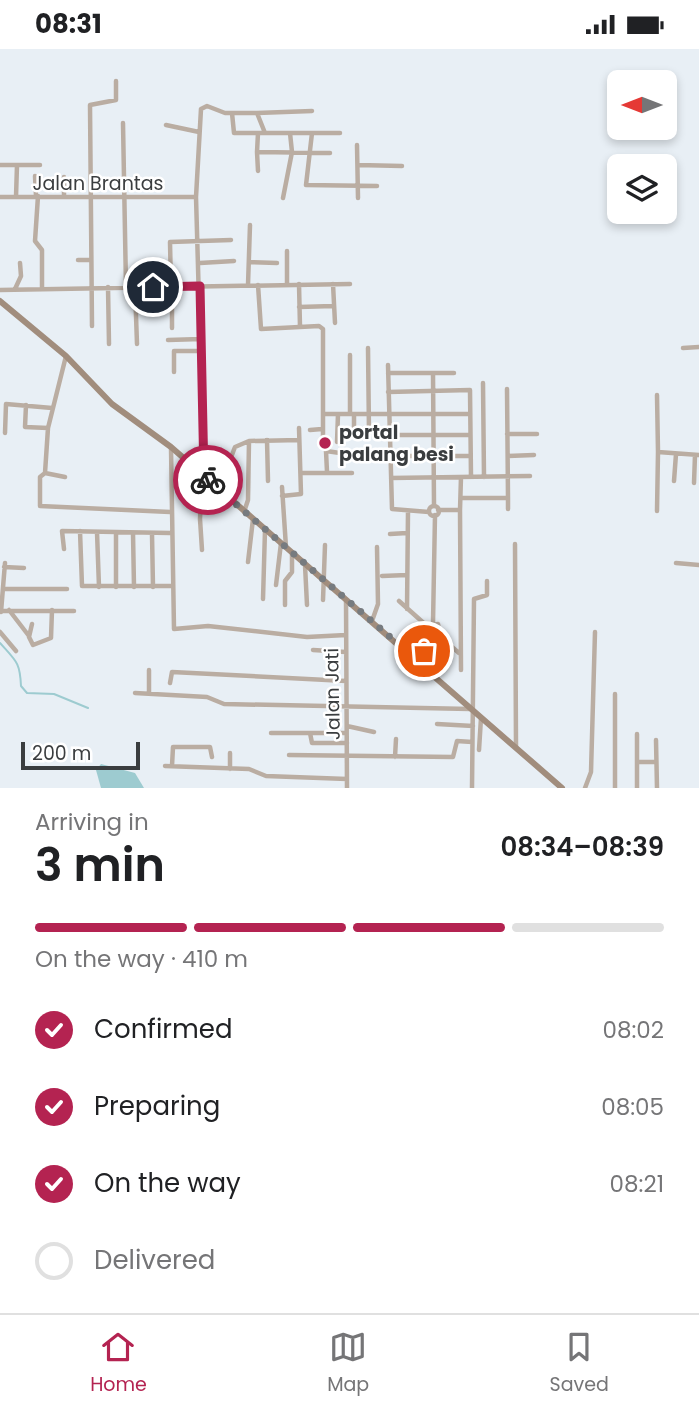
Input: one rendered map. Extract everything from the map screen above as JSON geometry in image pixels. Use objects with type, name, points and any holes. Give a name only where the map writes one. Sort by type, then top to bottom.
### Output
[{"type":"street","points":[[92,326],[90,103],[116,100],[116,81]]},
{"type":"street","points":[[202,550],[200,263],[196,197],[202,107],[232,113],[312,111]]},
{"type":"street","points":[[232,113],[233,133],[340,134]]},
{"type":"street","points":[[257,113],[265,133]]},
{"type":"street","points":[[123,123],[126,287]]},
{"type":"street","points":[[166,125],[199,132]]},
{"type":"street","points":[[257,133],[258,171]]},
{"type":"street","points":[[283,198],[292,152],[290,133]]},
{"type":"street","points":[[313,133],[306,185],[377,186]]},
{"type":"street","points":[[357,145],[358,198]]},
{"type":"street","points":[[257,152],[330,153]]},
{"type":"street","points":[[0,165],[40,165]]},
{"type":"street","points":[[16,197],[18,165]]},
{"type":"street","points":[[358,165],[402,166]]},
{"type":"street","points":[[35,176],[35,241],[42,250],[42,289]]},
{"type":"street","points":[[64,177],[64,197]]},
{"type":"street","name":"Jalan Brantas","points":[[0,197],[196,197]]},
{"type":"street","points":[[248,285],[250,225]]},
{"type":"street","points":[[172,328],[170,243],[231,240]]},
{"type":"street","points":[[287,251],[287,284]]},
{"type":"street","points":[[78,260],[90,260]]},
{"type":"street","points":[[200,263],[234,261]]},
{"type":"street","points":[[249,262],[276,263]]},
{"type":"street","points":[[15,290],[20,276],[20,263]]},
{"type":"street","points":[[299,284],[300,327]]},
{"type":"street","points":[[333,284],[335,323]]},
{"type":"street","points":[[0,290],[350,284]]},
{"type":"street","points":[[258,285],[260,327],[319,326],[323,329],[323,441]]},
{"type":"street","points":[[135,287],[137,344]]},
{"type":"street","points":[[107,288],[109,344]]},
{"type":"street","points":[[0,301],[66,356],[112,404],[171,447],[562,788]]},
{"type":"street","points":[[299,307],[334,306]]},
{"type":"street","points":[[169,340],[201,339]]},
{"type":"street","points":[[683,348],[699,347]]},
{"type":"street","points":[[368,348],[369,433]]},
{"type":"street","points":[[174,372],[174,352],[201,351]]},
{"type":"street","points":[[350,355],[354,432]]},
{"type":"street","points":[[46,473],[48,428],[66,356]]},
{"type":"street","points":[[388,365],[392,509],[437,513],[460,510]]},
{"type":"street","points":[[388,373],[454,373]]},
{"type":"street","points":[[433,373],[433,478],[434,506],[437,513],[433,623]]},
{"type":"street","points":[[483,383],[484,477]]},
{"type":"street","points":[[507,389],[508,509]]},
{"type":"street","points":[[388,392],[469,390],[471,477]]},
{"type":"street","points":[[657,395],[657,511]]},
{"type":"street","points":[[5,433],[6,404],[52,408]]},
{"type":"street","points":[[26,405],[25,427],[48,428]]},
{"type":"street","points":[[323,414],[468,414]]},
{"type":"street","points":[[337,442],[338,414]]},
{"type":"street","points":[[282,496],[301,495],[302,446],[299,428]]},
{"type":"street","points":[[310,430],[322,429]]},
{"type":"street","points":[[507,434],[537,434]]},
{"type":"street","points":[[391,435],[470,435]]},
{"type":"street","points":[[267,440],[268,481]]},
{"type":"street","points":[[229,499],[232,452],[238,445],[249,441],[299,440]]},
{"type":"street","points":[[244,512],[248,500],[249,441]]},
{"type":"street","points":[[171,447],[172,624],[176,630],[208,626],[307,637],[346,635]]},
{"type":"street","points":[[327,472],[326,451],[340,453]]},
{"type":"street","points":[[657,452],[697,455],[694,483]]},
{"type":"street","points":[[674,481],[676,453]]},
{"type":"street","points":[[508,456],[534,455]]},
{"type":"street","points":[[391,456],[470,456]]},
{"type":"street","points":[[65,477],[46,473],[40,477],[39,503],[43,507],[170,512]]},
{"type":"street","points":[[301,473],[352,473]]},
{"type":"street","points":[[460,670],[461,477]]},
{"type":"street","points":[[391,478],[530,477]]},
{"type":"street","points":[[276,585],[283,545],[282,487]]},
{"type":"street","points":[[461,498],[508,498]]},
{"type":"street","points":[[429,512],[434,506]]},
{"type":"street","points":[[407,609],[408,511]]},
{"type":"street","points":[[248,562],[253,519]]},
{"type":"street","points":[[263,599],[265,530]]},
{"type":"street","points":[[64,549],[62,531],[170,533]]},
{"type":"street","points":[[80,531],[81,585],[171,586]]},
{"type":"street","points":[[97,532],[99,587]]},
{"type":"street","points":[[116,532],[116,587]]},
{"type":"street","points":[[133,533],[134,587]]},
{"type":"street","points":[[390,534],[407,533]]},
{"type":"street","points":[[152,534],[153,587]]},
{"type":"street","points":[[515,544],[516,749]]},
{"type":"street","points":[[323,600],[325,545]]},
{"type":"street","points":[[372,621],[378,604],[377,547]]},
{"type":"street","points":[[285,605],[285,581],[292,572],[292,553]]},
{"type":"street","points":[[676,563],[699,565]]},
{"type":"street","points":[[24,568],[5,565],[1,612],[8,609],[74,611]]},
{"type":"street","points":[[305,565],[307,605]]},
{"type":"street","points":[[383,576],[407,575]]},
{"type":"street","points":[[472,788],[474,599],[487,595],[487,580]]},
{"type":"street","points":[[3,589],[67,589]]},
{"type":"street","name":"Jalan Jati","points":[[346,600],[347,784]]},
{"type":"street","points":[[399,601],[427,626],[427,634],[417,645],[406,651]]},
{"type":"street","points":[[8,609],[35,646],[51,638],[52,610]]},
{"type":"street","points":[[427,626],[433,623]]},
{"type":"street","points":[[418,661],[436,636],[439,626],[433,623]]},
{"type":"street","points":[[29,637],[32,624]]},
{"type":"street","points":[[0,632],[16,651]]},
{"type":"street","points":[[585,788],[590,772],[595,632]]},
{"type":"street","points":[[427,634],[436,636],[460,653]]},
{"type":"street","points":[[417,645],[424,651]]},
{"type":"street","points":[[313,650],[346,652]]},
{"type":"street","points":[[149,670],[149,693]]},
{"type":"street","points":[[170,683],[172,673],[346,681]]},
{"type":"street","points":[[135,693],[207,697],[224,704],[472,710]]},
{"type":"street","points":[[615,694],[615,788]]},
{"type":"street","points":[[479,750],[481,718]]},
{"type":"street","points":[[437,724],[473,726]]},
{"type":"street","points":[[346,726],[354,730],[374,732]]},
{"type":"street","points":[[271,733],[346,733]]},
{"type":"street","points":[[310,733],[312,743],[347,743]]},
{"type":"street","points":[[637,734],[637,788]]},
{"type":"street","points":[[395,757],[396,740]]},
{"type":"street","points":[[656,740],[657,788]]},
{"type":"street","points":[[289,755],[347,758],[453,757],[457,741],[472,741]]},
{"type":"street","points":[[172,766],[173,747],[210,747],[212,757]]},
{"type":"street","points":[[230,753],[230,769]]},
{"type":"street","points":[[637,762],[656,762]]},
{"type":"street","points":[[164,766],[249,769],[263,776],[347,784]]},
{"type":"water","points":[[101,764],[135,773],[144,788],[101,788],[96,770]]},
{"type":"waterway","points":[[0,643],[16,662],[21,686],[27,693],[54,694],[88,708]]},
{"type":"way so far","points":[[208,480],[418,661],[424,651]]},
{"type":"place","name":"portal palang besi","points":[[325,443]]},
{"type":"route","points":[[153,287],[200,286],[205,415],[204,477],[208,480]]}]
